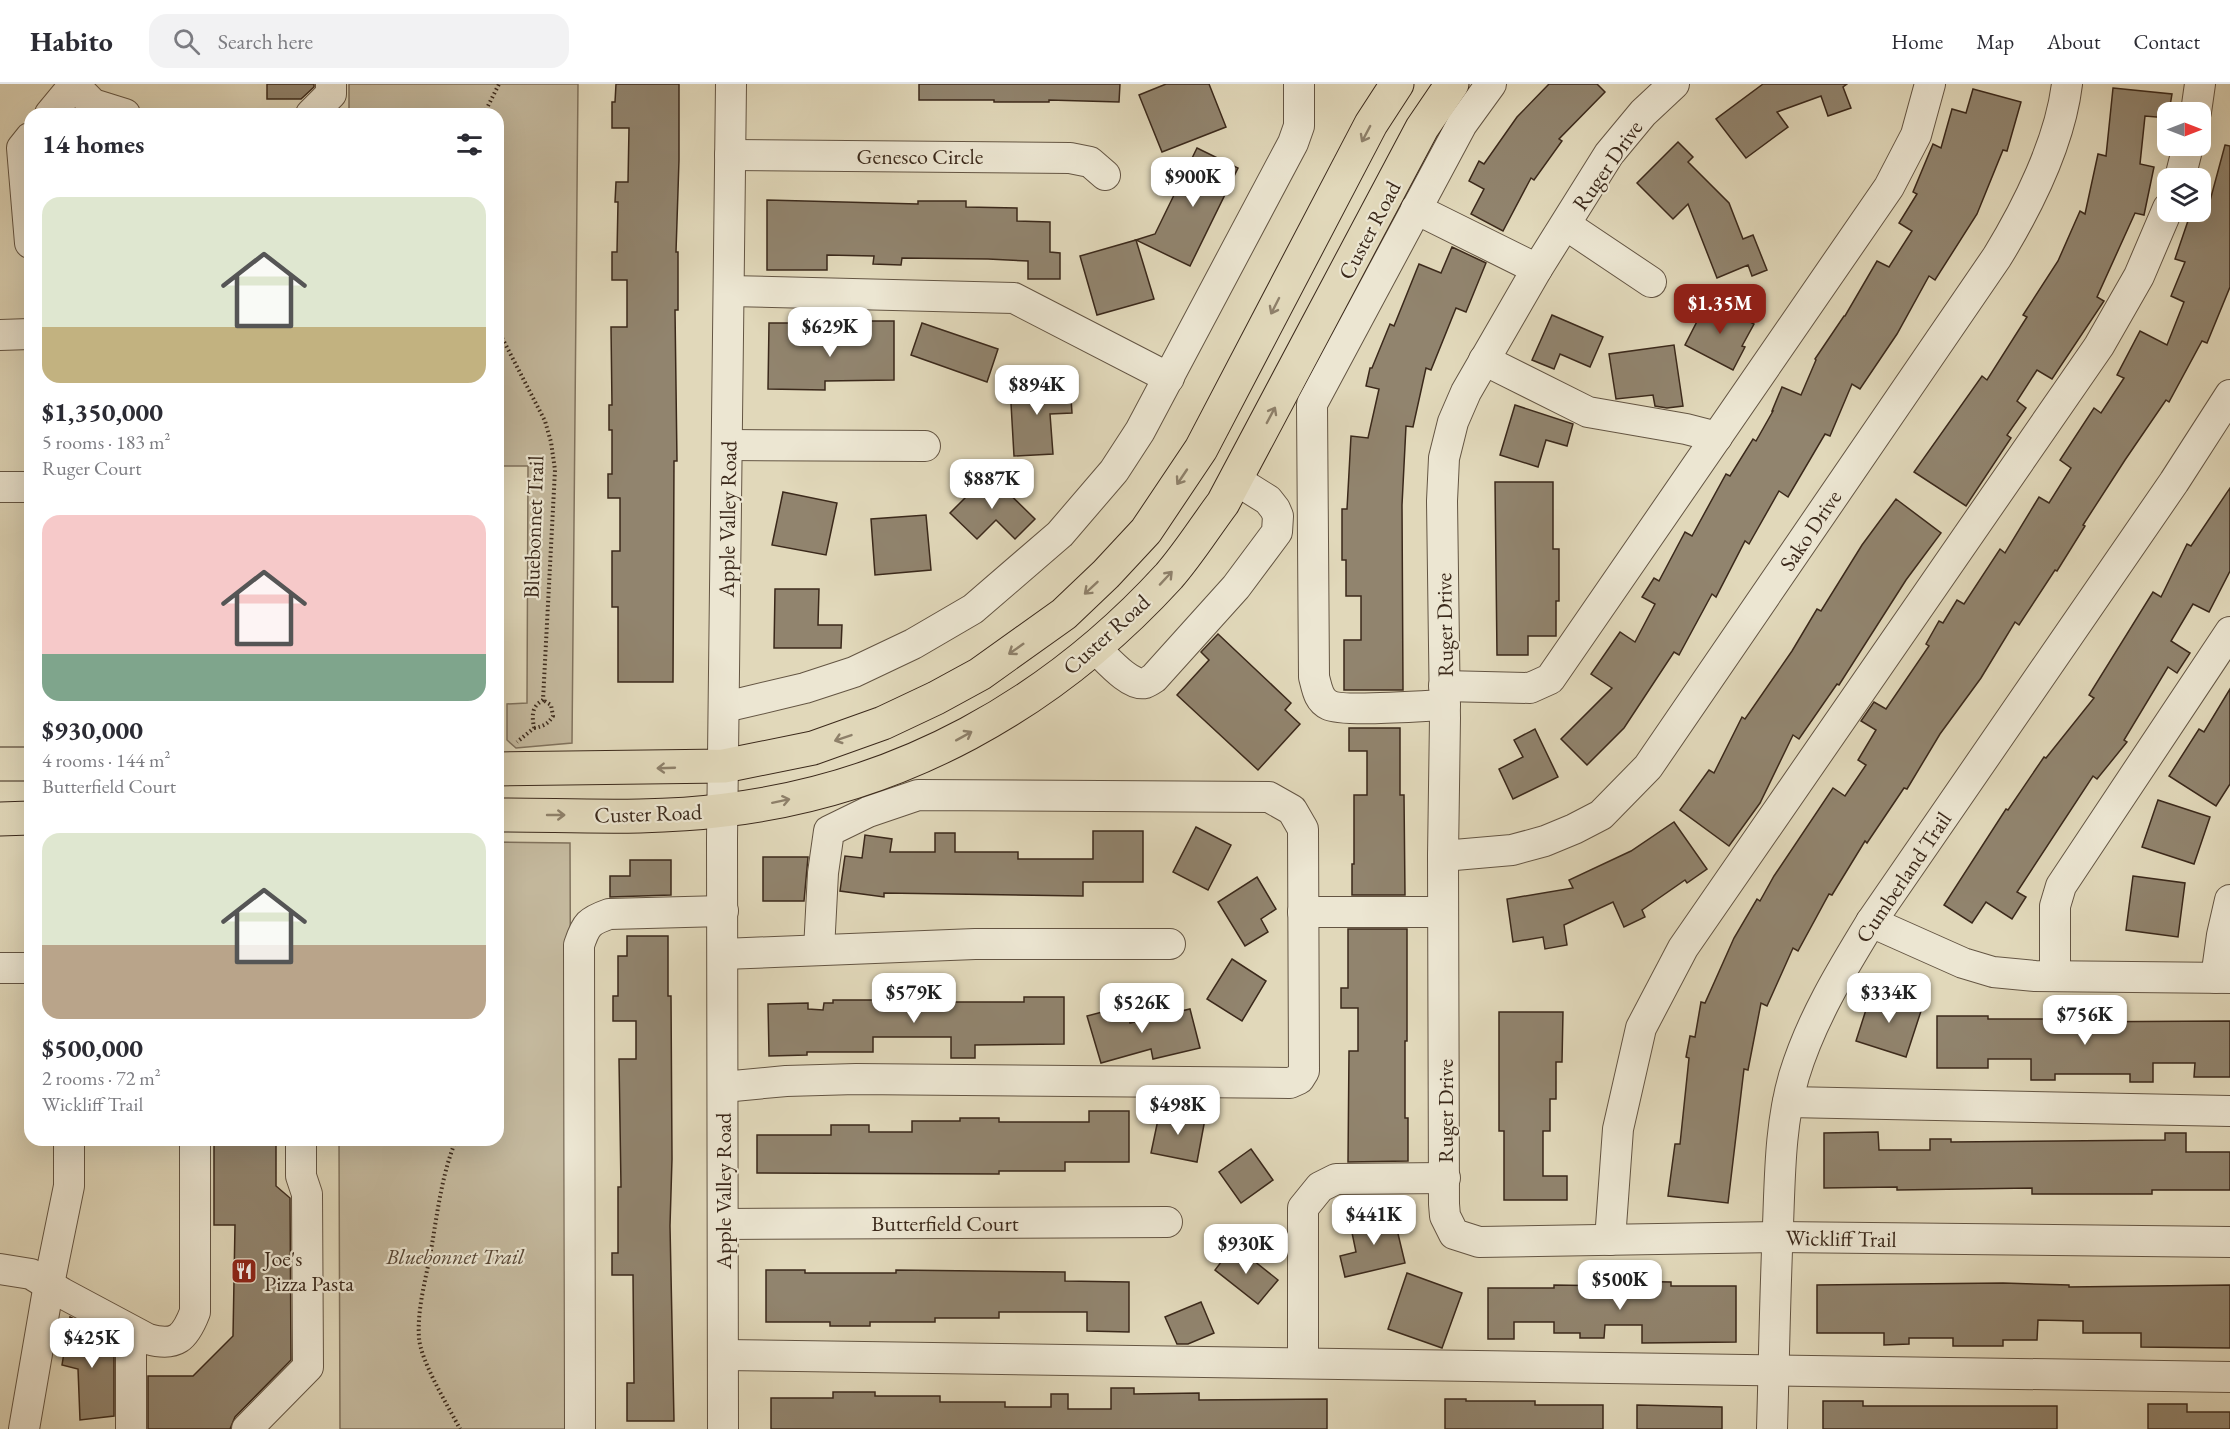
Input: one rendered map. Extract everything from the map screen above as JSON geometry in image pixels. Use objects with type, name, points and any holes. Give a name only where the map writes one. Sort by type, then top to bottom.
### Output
[{"type":"main road","name":"Custer Road","points":[[507,757],[724,766],[813,748],[883,723],[936,698],[980,674],[1064,614],[1146,531],[1201,449],[1371,124],[1396,84]]},
{"type":"main road","name":"Custer Road","points":[[504,815],[658,815],[723,811],[818,792],[857,782],[906,764],[950,744],[1009,712],[1056,680],[1095,648],[1169,575],[1195,542],[1236,480],[1422,128],[1452,84]]},
{"type":"main road","points":[[1064,614],[1095,648]]},
{"type":"main road","points":[[0,764],[24,764]]},
{"type":"main road","points":[[0,819],[24,818]]},
{"type":"street","points":[[55,108],[74,84],[93,104],[106,108]]},
{"type":"street","points":[[317,108],[331,94],[331,84]]},
{"type":"street","name":"Apple Valley Road","points":[[723,1429],[723,811],[731,84]]},
{"type":"street","points":[[725,707],[805,688],[854,672],[913,644],[973,609],[1060,534],[1114,471],[1140,431],[1169,378],[1293,143],[1299,126],[1299,84]]},
{"type":"street","points":[[1491,84],[1461,124],[1312,404],[1314,677],[1319,695],[1329,705],[1348,708],[1530,688],[1550,678],[1889,187],[1916,135],[1930,84]]},
{"type":"street","name":"Ruger Drive","points":[[1454,1234],[1445,1216],[1443,856],[1445,696],[1442,501],[1444,458],[1453,422],[1466,392],[1537,269],[1609,154],[1643,113],[1674,84]]},
{"type":"street","name":"Sako Drive","points":[[1443,856],[1512,850],[1545,841],[1574,829],[1601,815],[1648,767],[2015,228],[2032,196],[2058,125],[2067,84]]},
{"type":"street","points":[[2197,102],[2200,84]]},
{"type":"street","points":[[24,146],[22,148],[24,172]]},
{"type":"street","name":"Genesco Circle","points":[[730,155],[1070,158],[1090,162],[1105,175]]},
{"type":"street","points":[[1416,209],[1537,269]]},
{"type":"street","points":[[1610,1240],[1618,1129],[1641,1028],[1683,948],[2099,346],[2139,276],[2162,222]]},
{"type":"street","points":[[1566,225],[1651,282]]},
{"type":"street","points":[[729,291],[1014,298],[1169,378]]},
{"type":"street","points":[[0,335],[24,334]]},
{"type":"street","points":[[1484,360],[1588,411],[1717,437]]},
{"type":"street","name":"Cumberland Trail","points":[[1772,1429],[1781,1150],[1794,1075],[1828,993],[1871,922],[2174,482],[2230,395]]},
{"type":"street","points":[[728,445],[925,446]]},
{"type":"street","points":[[1095,648],[1126,677],[1145,683],[1154,678],[1236,587],[1277,532],[1278,525],[1275,509],[1268,500],[1236,480]]},
{"type":"street","points":[[0,487],[24,487]]},
{"type":"street","points":[[2055,976],[2055,906],[2061,886],[2230,632]]},
{"type":"street","points":[[723,1087],[856,1079],[1290,1083],[1299,1079],[1304,1071],[1303,829],[1292,810],[1269,797],[918,795],[868,812],[829,831],[823,873],[819,950]]},
{"type":"street","points":[[1871,922],[1963,963],[1993,972],[2055,976],[2223,978],[2222,935],[2230,900]]},
{"type":"street","points":[[580,1429],[579,945],[585,928],[593,920],[609,914],[723,912]]},
{"type":"street","points":[[1303,912],[1443,912]]},
{"type":"street","points":[[723,954],[975,944],[1170,944]]},
{"type":"street","points":[[0,968],[24,968]]},
{"type":"street","points":[[1788,1102],[2230,1111]]},
{"type":"street","points":[[24,1429],[49,1284],[69,1186],[69,1146]]},
{"type":"street","points":[[0,1269],[31,1274],[131,1331],[161,1342],[178,1339],[187,1331],[195,1312],[195,1146]]},
{"type":"street","points":[[247,1429],[308,1367],[307,1194],[301,1176],[301,1146]]},
{"type":"street","points":[[1303,1362],[1303,1208],[1320,1187],[1336,1179],[1445,1178]]},
{"type":"street","name":"Butterfield Court","points":[[723,1224],[1167,1222]]},
{"type":"street","name":"Wickliff Trail","points":[[1454,1234],[1479,1242],[1777,1237],[2230,1242]]},
{"type":"street","points":[[131,1331],[131,1429]]},
{"type":"street","points":[[723,1355],[2230,1377]]},
{"type":"path","points":[[487,108],[499,84]]},
{"type":"path","name":"Bluebonnet Trail","points":[[504,342],[544,422],[555,470],[543,700]]},
{"type":"path","name":"Bluebonnet Trail","points":[[507,757],[534,728],[549,723],[553,716],[551,705],[543,700]]},
{"type":"path","name":"Bluebonnet Trail","points":[[534,728],[533,710],[536,704],[543,700]]},
{"type":"path","points":[[454,1146],[448,1160],[420,1318],[419,1339],[431,1372],[460,1429]]},
{"type":"green space","points":[[349,84],[578,84],[572,743],[516,748],[507,740],[507,704],[527,703],[528,466],[504,466],[504,108],[349,108]]},
{"type":"green space","name":"Bluebonnet Trail","points":[[504,842],[570,843],[572,1429],[340,1429],[339,1146],[504,1146]]},
{"type":"building","points":[[267,84],[314,84],[314,87],[301,99],[267,99]]},
{"type":"building","points":[[616,84],[679,84],[673,682],[618,682],[618,607],[612,607],[612,551],[620,551],[620,498],[608,498],[608,474],[612,474],[612,430],[609,430],[609,405],[612,405],[611,327],[627,327],[627,280],[612,280],[612,252],[617,252],[616,182],[628,182],[629,128],[612,128],[612,102],[615,102]]},
{"type":"building","points":[[919,84],[1120,84],[1119,102],[1049,100],[1049,102],[994,102],[994,100],[919,100]]},
{"type":"building","points":[[1166,84],[1209,84],[1226,127],[1162,152],[1139,95]]},
{"type":"building","points":[[1549,84],[1597,84],[1605,92],[1559,139],[1562,141],[1534,180],[1531,178],[1503,231],[1471,214],[1484,189],[1469,181],[1479,161],[1484,164],[1517,117]]},
{"type":"building","points":[[1763,84],[1847,84],[1843,87],[1851,108],[1828,116],[1821,96],[1777,112],[1788,127],[1746,158],[1716,119]]},
{"type":"building","points":[[2113,88],[2172,94],[2171,102],[2157,102],[2157,117],[2145,116],[2140,164],[2154,167],[2144,215],[2135,213],[2097,297],[2104,301],[2052,379],[2037,370],[2017,401],[2026,408],[2007,435],[2011,438],[1966,506],[1914,472],[1982,376],[1987,380],[2027,317],[2023,315],[2058,261],[2080,211],[2085,214],[2098,154],[2106,156]]},
{"type":"building","points":[[1973,89],[2021,102],[2007,151],[2003,150],[1977,214],[1935,280],[1929,276],[1897,334],[1860,389],[1852,384],[1830,436],[1825,434],[1788,497],[1779,491],[1749,544],[1745,541],[1716,597],[1712,594],[1679,655],[1674,652],[1624,728],[1587,765],[1561,739],[1612,688],[1591,674],[1620,632],[1635,642],[1655,604],[1642,597],[1654,578],[1659,581],[1685,532],[1692,536],[1726,474],[1730,476],[1753,439],[1756,441],[1773,411],[1782,387],[1801,395],[1815,359],[1845,316],[1877,261],[1889,267],[1912,231],[1899,223],[1917,194],[1913,192],[1933,144],[1941,148],[1952,109],[1966,113]]},
{"type":"building","points":[[1678,142],[1693,157],[1688,162],[1729,203],[1743,239],[1753,235],[1767,270],[1752,276],[1748,265],[1717,278],[1688,204],[1673,219],[1637,183]]},
{"type":"building","points":[[2225,145],[2230,146],[2230,287],[2207,343],[2202,341],[2169,402],[2166,400],[2125,460],[2083,525],[2085,526],[2057,571],[2055,570],[2019,625],[2015,622],[1981,678],[1940,734],[1907,789],[1904,788],[1867,843],[1865,841],[1832,895],[1829,894],[1798,951],[1793,948],[1767,1006],[1761,1003],[1748,1070],[1744,1069],[1728,1203],[1668,1196],[1675,1144],[1680,1144],[1689,1058],[1686,1057],[1690,1036],[1695,1037],[1701,1002],[1705,1003],[1734,938],[1757,899],[1760,901],[1774,876],[1833,788],[1845,796],[1866,765],[1858,760],[1876,730],[1861,721],[1874,702],[1886,709],[1929,646],[1926,644],[1939,621],[1943,623],[1957,600],[1964,604],[2000,549],[2005,553],[2039,497],[2049,503],[2071,468],[2060,460],[2094,408],[2101,413],[2124,378],[2117,375],[2140,331],[2167,345],[2184,302],[2171,296],[2185,262],[2175,259],[2188,222],[2211,222],[2211,197]]},
{"type":"building","points":[[1197,148],[1238,168],[1190,266],[1136,240],[1155,234]]},
{"type":"building","points":[[767,200],[918,204],[918,201],[966,201],[966,207],[1017,208],[1017,221],[1050,222],[1050,252],[1060,253],[1060,279],[1028,279],[1028,261],[988,259],[902,258],[901,265],[873,264],[874,256],[827,255],[827,270],[767,270]]},
{"type":"building","points":[[1136,240],[1154,299],[1097,315],[1080,256]]},
{"type":"building","points":[[1452,247],[1486,263],[1466,312],[1456,308],[1431,370],[1426,368],[1413,427],[1406,426],[1402,505],[1403,690],[1344,690],[1344,640],[1361,640],[1361,596],[1346,596],[1346,560],[1342,560],[1342,509],[1347,509],[1351,436],[1368,438],[1379,389],[1366,386],[1370,368],[1372,368],[1390,324],[1394,326],[1419,264],[1441,273]]},
{"type":"building","points":[[1708,300],[1754,324],[1733,370],[1685,345]]},
{"type":"building","points":[[1552,315],[1603,337],[1590,367],[1560,354],[1554,369],[1532,360]]},
{"type":"building","points":[[868,321],[894,321],[894,380],[825,381],[825,390],[768,389],[769,323],[794,323],[794,343],[838,343],[838,335],[869,334]]},
{"type":"building","points":[[922,323],[998,349],[987,382],[911,355]]},
{"type":"building","points":[[1674,345],[1683,406],[1667,408],[1655,406],[1653,395],[1616,399],[1609,354]]},
{"type":"building","points":[[1070,383],[1072,413],[1050,414],[1053,454],[1014,456],[1010,386]]},
{"type":"building","points":[[1515,405],[1573,424],[1567,446],[1546,440],[1538,467],[1500,455]]},
{"type":"building","points":[[989,474],[1035,519],[1015,539],[996,520],[977,539],[950,513]]},
{"type":"building","points":[[1495,482],[1553,482],[1553,549],[1559,549],[1556,636],[1528,636],[1528,655],[1497,655]]},
{"type":"building","points":[[2230,488],[2230,571],[2209,612],[2193,604],[2171,641],[2190,653],[2177,673],[2168,667],[2124,740],[2127,742],[2097,779],[2093,776],[2017,892],[2026,897],[2012,919],[1986,902],[1972,923],[1944,905],[2006,809],[2008,810],[2044,757],[2046,758],[2094,698],[2089,695],[2153,592],[2161,597],[2187,544],[2191,546]]},
{"type":"building","points":[[783,492],[837,503],[826,555],[772,545]]},
{"type":"building","points":[[1896,499],[1941,533],[1906,580],[1839,685],[1837,684],[1799,739],[1793,735],[1760,803],[1729,846],[1680,810],[1709,770],[1714,773],[1742,717],[1745,719],[1792,651],[1817,609],[1821,611],[1862,545]]},
{"type":"building","points":[[926,515],[931,570],[875,575],[871,519]]},
{"type":"building","points":[[775,589],[819,589],[818,625],[842,625],[841,648],[774,648]]},
{"type":"building","points":[[1218,634],[1291,703],[1285,710],[1300,724],[1258,770],[1177,695],[1209,660],[1201,652]]},
{"type":"building","points":[[2230,689],[2230,784],[2216,806],[2169,776],[2199,729],[2204,732]]},
{"type":"building","points":[[1349,728],[1400,728],[1400,795],[1404,795],[1405,895],[1352,895],[1354,795],[1367,795],[1367,751],[1349,751]]},
{"type":"building","points":[[1535,729],[1558,777],[1513,799],[1499,769],[1523,757],[1514,740]]},
{"type":"building","points":[[2158,800],[2210,817],[2194,864],[2142,847]]},
{"type":"building","points":[[1674,822],[1707,869],[1687,883],[1685,880],[1642,910],[1645,917],[1624,927],[1613,902],[1564,925],[1567,945],[1545,949],[1543,937],[1513,942],[1507,899],[1573,888],[1569,880],[1631,851]]},
{"type":"building","points":[[1196,827],[1231,845],[1208,890],[1173,872]]},
{"type":"building","points":[[1093,831],[1143,831],[1143,882],[1083,882],[1083,896],[884,893],[884,897],[840,891],[845,856],[862,858],[865,835],[892,839],[890,852],[935,852],[935,833],[955,833],[955,852],[1018,852],[1018,859],[1093,859]]},
{"type":"building","points":[[763,857],[808,857],[804,901],[763,901]]},
{"type":"building","points":[[630,860],[671,860],[671,895],[610,897],[610,876],[630,876]]},
{"type":"building","points":[[2133,876],[2185,883],[2178,937],[2126,930]]},
{"type":"building","points":[[1257,877],[1276,909],[1261,919],[1268,932],[1245,946],[1218,902]]},
{"type":"building","points":[[1348,929],[1407,929],[1405,1118],[1408,1118],[1408,1161],[1348,1162],[1349,1051],[1358,1051],[1358,1008],[1341,1008],[1341,988],[1348,988]]},
{"type":"building","points":[[627,936],[668,936],[668,996],[671,996],[670,1226],[674,1421],[627,1421],[627,1383],[634,1383],[633,1275],[612,1275],[612,1253],[618,1253],[618,1187],[621,1187],[619,1059],[636,1059],[636,1021],[613,1021],[613,996],[618,996],[618,956],[627,956]]},
{"type":"building","points":[[1232,959],[1266,981],[1242,1021],[1207,999]]},
{"type":"building","points":[[1872,991],[1922,1008],[1906,1057],[1856,1041]]},
{"type":"building","points":[[889,997],[936,997],[936,1002],[1024,1002],[1024,997],[1064,997],[1064,1044],[975,1045],[975,1058],[951,1058],[951,1037],[873,1037],[873,1052],[807,1052],[807,1055],[769,1056],[768,1004],[808,1003],[808,1009],[823,1010],[824,1003],[833,1003],[833,1000],[889,1000]]},
{"type":"building","points":[[1125,1006],[1130,1023],[1190,1009],[1200,1048],[1153,1059],[1151,1049],[1101,1063],[1087,1016]]},
{"type":"building","points":[[1499,1012],[1563,1012],[1562,1062],[1556,1062],[1556,1099],[1550,1099],[1550,1131],[1543,1131],[1543,1176],[1567,1176],[1567,1200],[1504,1200],[1504,1131],[1499,1131]]},
{"type":"building","points":[[1937,1016],[2055,1019],[2055,1022],[2230,1021],[2230,1077],[2194,1077],[2195,1063],[2153,1063],[2153,1082],[2130,1082],[2130,1074],[2055,1074],[2055,1080],[2031,1080],[2031,1059],[1988,1059],[1988,1068],[1937,1068]]},
{"type":"building","points":[[1160,1110],[1205,1119],[1197,1162],[1151,1153]]},
{"type":"building","points":[[1089,1111],[1129,1111],[1129,1162],[1065,1162],[1065,1171],[999,1171],[999,1174],[757,1173],[757,1135],[831,1135],[831,1125],[869,1125],[869,1132],[912,1132],[912,1121],[960,1121],[960,1118],[999,1118],[999,1122],[1089,1122]]},
{"type":"building","points":[[1878,1132],[1879,1150],[1930,1150],[1930,1139],[1951,1139],[1951,1142],[2165,1140],[2165,1133],[2186,1133],[2186,1152],[2230,1152],[2230,1190],[2152,1190],[2152,1194],[2032,1194],[2032,1188],[1897,1190],[1897,1187],[1824,1188],[1824,1133]]},
{"type":"building","points":[[214,1146],[276,1146],[276,1186],[290,1198],[291,1360],[235,1417],[230,1429],[148,1429],[148,1376],[193,1376],[233,1336],[235,1225],[214,1225]]},
{"type":"building","points":[[1251,1149],[1273,1180],[1241,1203],[1219,1172]]},
{"type":"building","points":[[1393,1213],[1405,1263],[1345,1277],[1340,1256],[1356,1252],[1350,1223]]},
{"type":"building","points":[[1234,1245],[1278,1280],[1258,1304],[1215,1270]]},
{"type":"building","points":[[766,1270],[805,1270],[805,1273],[896,1273],[896,1270],[1065,1272],[1065,1281],[1129,1282],[1129,1332],[1087,1331],[1087,1312],[999,1312],[999,1318],[935,1318],[935,1322],[870,1322],[870,1326],[830,1326],[830,1322],[766,1322]]},
{"type":"building","points":[[1407,1273],[1462,1293],[1442,1348],[1388,1329]]},
{"type":"building","points":[[1617,1281],[1671,1282],[1671,1286],[1736,1286],[1736,1342],[1642,1343],[1642,1325],[1605,1325],[1604,1338],[1580,1338],[1580,1333],[1554,1333],[1554,1322],[1514,1322],[1514,1339],[1488,1339],[1488,1288],[1554,1288],[1554,1285],[1616,1286]]},
{"type":"building","points":[[2003,1283],[2069,1285],[2069,1287],[2230,1285],[2230,1348],[2141,1347],[2141,1333],[2083,1333],[2083,1321],[2038,1320],[2037,1340],[2003,1340],[2003,1346],[1953,1346],[1953,1338],[1909,1338],[1909,1344],[1884,1345],[1884,1333],[1817,1333],[1817,1285]]},
{"type":"building","points":[[1201,1302],[1214,1333],[1188,1344],[1177,1344],[1165,1317]]},
{"type":"building","points":[[70,1317],[114,1340],[114,1416],[80,1420],[78,1369],[62,1365]]},
{"type":"building","points":[[1111,1388],[1134,1388],[1134,1394],[1199,1393],[1199,1400],[1327,1399],[1327,1429],[771,1429],[771,1398],[833,1398],[833,1392],[875,1392],[875,1396],[940,1396],[940,1402],[1005,1402],[1005,1407],[1051,1407],[1051,1394],[1068,1394],[1068,1409],[1111,1409]]},
{"type":"building","points":[[1445,1399],[1535,1401],[1535,1405],[1603,1405],[1603,1429],[1445,1429]]},
{"type":"building","points":[[1823,1401],[1863,1401],[1863,1406],[2057,1406],[2057,1429],[1823,1429]]},
{"type":"building","points":[[2148,1404],[2187,1404],[2187,1412],[2230,1412],[2230,1429],[2148,1429]]},
{"type":"building","points":[[1637,1405],[1722,1407],[1722,1429],[1637,1429]]},
{"type":"place","name":"Joe's Pizza Pasta","points":[[244,1271]]}]
